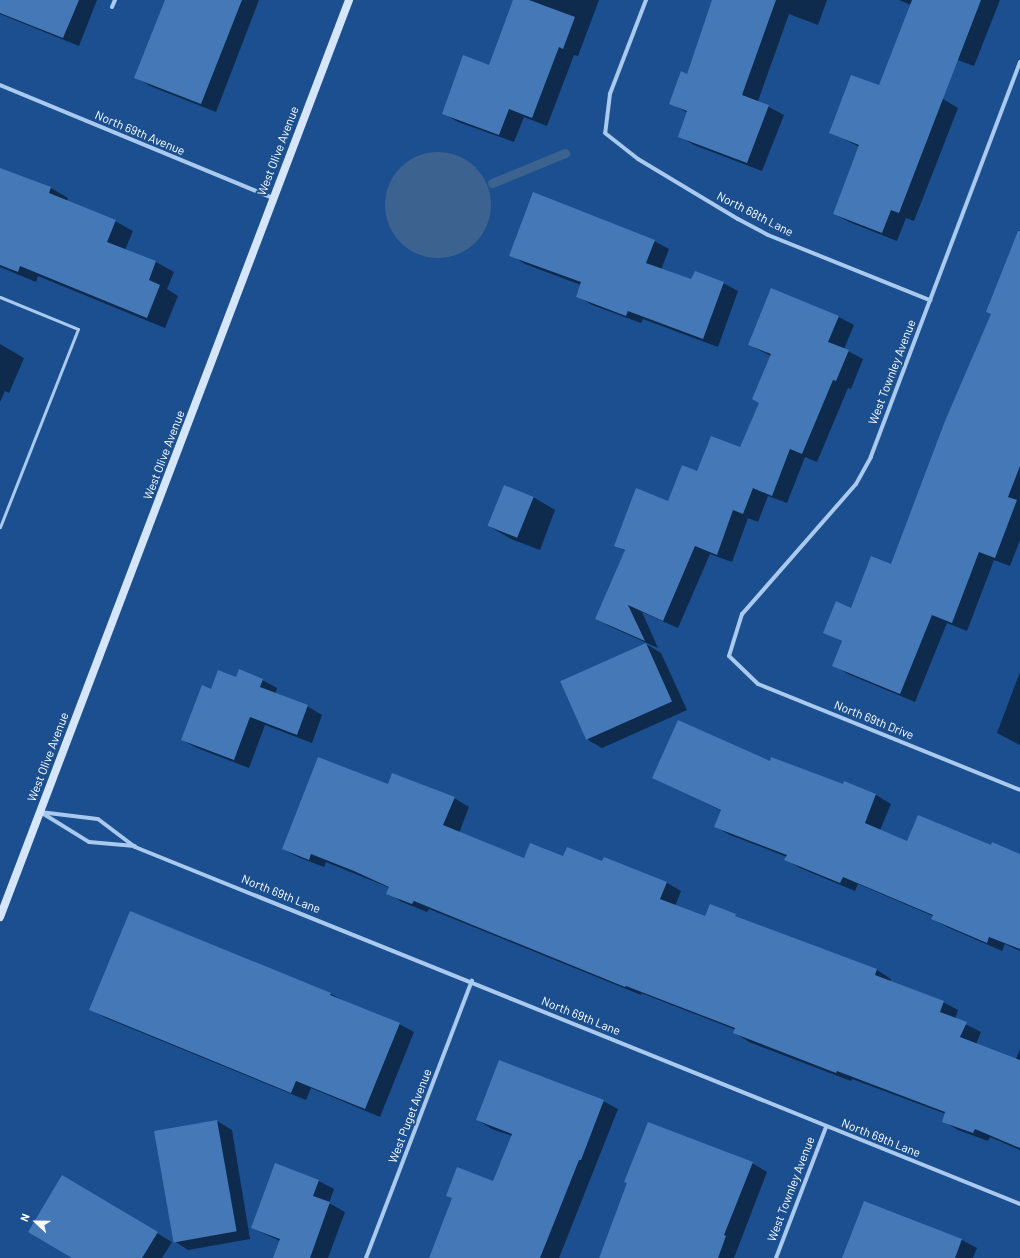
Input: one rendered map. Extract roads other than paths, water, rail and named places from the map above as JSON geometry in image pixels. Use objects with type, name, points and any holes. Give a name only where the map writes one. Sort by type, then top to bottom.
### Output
[{"type":"main road","name":"West Olive Avenue","points":[[0,917],[349,0]]},
{"type":"street","points":[[112,7],[115,0]]},
{"type":"street","name":"North 68th Lane","points":[[646,0],[610,94],[605,133],[638,159],[738,219],[768,235],[930,300]]},
{"type":"street","name":"West Townley Avenue","points":[[729,656],[742,614],[856,484],[871,457],[1020,62]]},
{"type":"street","name":"North 69th Avenue","points":[[0,85],[273,198]]},
{"type":"street","name":"North 69th Drive","points":[[729,656],[758,684],[1020,790]]},
{"type":"street","name":"North 69th Lane","points":[[40,812],[89,842],[135,846]]},
{"type":"street","name":"North 69th Lane","points":[[40,812],[98,819],[135,846],[472,981],[826,1127],[1020,1204]]},
{"type":"street","name":"West Puget Avenue","points":[[366,1258],[472,981]]},
{"type":"street","name":"West Townley Avenue","points":[[776,1258],[826,1127]]},
{"type":"lane","points":[[0,297],[78,329],[0,527]]},
{"type":"water","points":[[438,152],[458,156],[475,168],[487,185],[491,205],[487,225],[475,242],[458,254],[438,258],[418,254],[401,242],[389,225],[385,205],[389,185],[401,168],[418,156]]},
{"type":"waterway","points":[[492,183],[565,153]]}]
